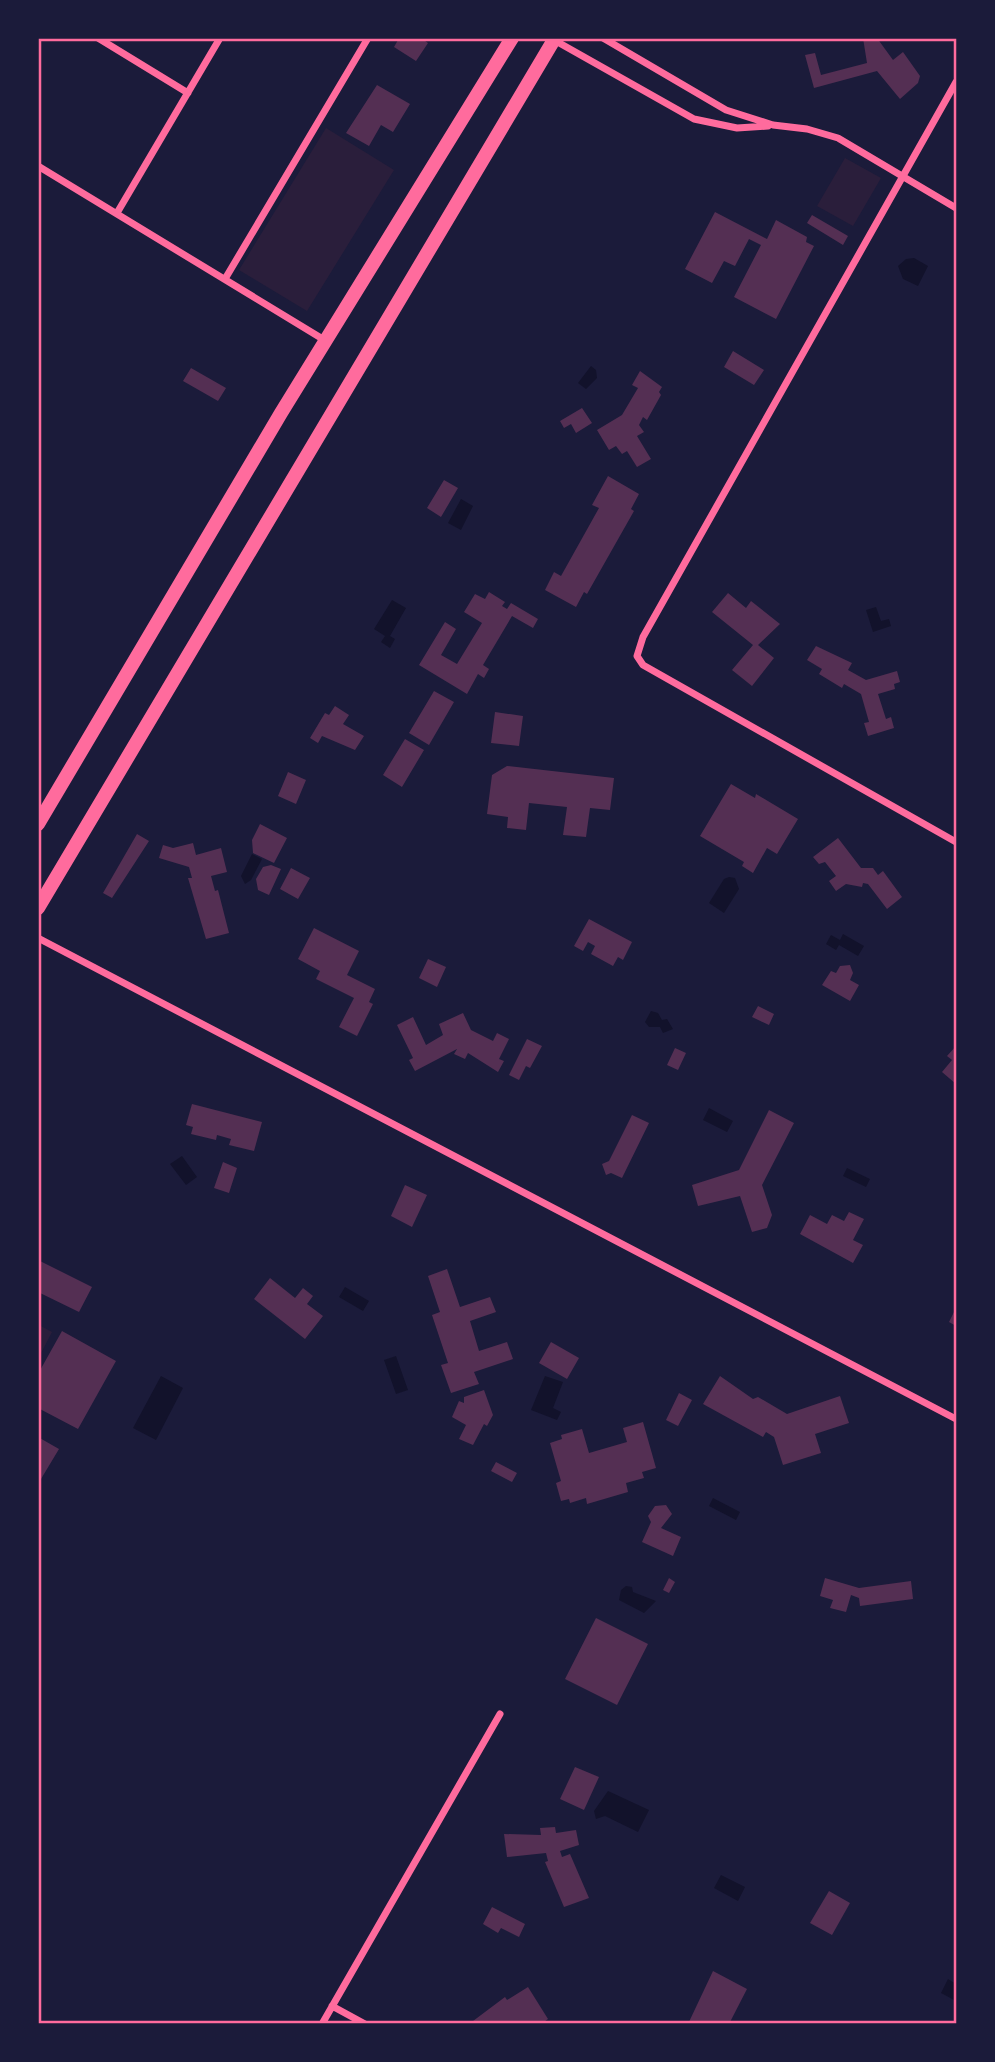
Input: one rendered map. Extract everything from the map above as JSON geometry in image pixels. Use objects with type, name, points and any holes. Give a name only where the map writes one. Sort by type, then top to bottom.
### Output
[{"type":"main road","points":[[38,824],[281,413],[512,38]]},
{"type":"main road","points":[[38,908],[554,39]]},
{"type":"street","points":[[99,38],[188,93]]},
{"type":"street","points":[[117,213],[220,38]]},
{"type":"street","points":[[225,279],[368,38]]},
{"type":"street","points":[[603,38],[726,110],[773,125],[807,129],[838,138],[957,208]]},
{"type":"street","points":[[554,39],[694,119],[737,128],[773,125]]},
{"type":"street","points":[[957,82],[638,648],[637,656],[643,665],[957,842]]},
{"type":"street","points":[[38,166],[326,341]]},
{"type":"street","points":[[38,938],[957,1419]]},
{"type":"street","points":[[322,2024],[500,1714]]},
{"type":"street","points":[[332,2006],[365,2024]]},
{"type":"shaded area","points":[[326,128],[394,170],[307,311],[239,270]]},
{"type":"shaded area","points":[[845,158],[881,178],[853,226],[817,206]]},
{"type":"shaded area","points":[[914,258],[928,266],[918,286],[903,279],[898,266],[906,259]]},
{"type":"shaded area","points":[[591,366],[596,370],[597,378],[586,389],[578,383]]},
{"type":"shaded area","points":[[461,499],[473,506],[461,530],[448,523]]},
{"type":"shaded area","points":[[392,600],[406,608],[390,636],[395,639],[390,648],[381,642],[385,636],[374,629]]},
{"type":"shaded area","points":[[876,607],[881,621],[889,619],[891,626],[873,632],[866,610]]},
{"type":"shaded area","points":[[252,854],[262,859],[251,880],[245,884],[241,876]]},
{"type":"shaded area","points":[[735,878],[739,889],[724,913],[709,903],[724,879]]},
{"type":"shaded area","points":[[843,934],[864,946],[858,956],[839,945],[836,950],[826,944],[831,935],[840,940]]},
{"type":"shaded area","points":[[651,1011],[658,1013],[662,1020],[667,1019],[673,1029],[663,1033],[660,1027],[649,1027],[645,1022]]},
{"type":"shaded area","points":[[709,1108],[733,1121],[727,1132],[703,1120]]},
{"type":"shaded area","points":[[182,1156],[197,1177],[186,1185],[170,1164]]},
{"type":"shaded area","points":[[847,1168],[870,1179],[866,1187],[843,1176]]},
{"type":"shaded area","points":[[345,1287],[369,1301],[363,1311],[339,1297]]},
{"type":"shaded area","points":[[39,1325],[52,1332],[39,1357]]},
{"type":"shaded area","points":[[396,1356],[408,1390],[396,1394],[384,1360]]},
{"type":"shaded area","points":[[161,1376],[183,1388],[156,1440],[133,1428]]},
{"type":"shaded area","points":[[545,1376],[563,1382],[553,1408],[561,1412],[557,1420],[531,1410]]},
{"type":"shaded area","points":[[713,1498],[740,1512],[736,1520],[709,1506]]},
{"type":"shaded area","points":[[626,1586],[632,1587],[633,1592],[656,1601],[644,1613],[619,1600],[621,1590]]},
{"type":"shaded area","points":[[608,1791],[649,1810],[638,1832],[605,1816],[596,1819],[594,1811]]},
{"type":"shaded area","points":[[721,1875],[745,1887],[738,1901],[714,1888]]},
{"type":"shaded area","points":[[948,1979],[956,1984],[956,2001],[941,1993]]},
{"type":"building","points":[[394,38],[421,38],[428,43],[416,61],[394,47],[398,40]]},
{"type":"building","points":[[863,38],[877,38],[893,60],[903,52],[920,76],[918,83],[900,99],[877,71],[814,88],[805,55],[815,53],[821,75],[867,63]]},
{"type":"building","points":[[377,85],[410,104],[393,132],[381,125],[369,146],[346,133]]},
{"type":"building","points":[[715,212],[767,239],[776,220],[807,237],[806,242],[814,246],[776,319],[734,297],[761,245],[749,239],[735,266],[724,261],[712,283],[685,269]]},
{"type":"building","points":[[812,215],[848,236],[843,245],[807,223]]},
{"type":"building","points":[[733,351],[764,370],[754,385],[724,367]]},
{"type":"building","points":[[191,368],[226,388],[218,401],[183,381]]},
{"type":"building","points":[[640,371],[662,387],[659,392],[661,395],[647,420],[643,417],[639,425],[644,432],[637,436],[651,459],[637,467],[627,451],[622,454],[616,446],[609,450],[597,430],[622,415],[638,388],[632,385]]},
{"type":"building","points":[[582,408],[592,423],[576,433],[571,424],[564,428],[560,421]]},
{"type":"building","points":[[608,476],[639,494],[631,509],[634,511],[587,594],[584,592],[576,607],[545,590],[554,572],[561,576],[599,508],[592,505]]},
{"type":"building","points":[[444,480],[458,488],[441,517],[427,508]]},
{"type":"building","points":[[489,592],[505,602],[502,606],[507,609],[511,603],[538,619],[533,628],[512,616],[483,665],[489,669],[484,678],[478,674],[467,694],[419,665],[445,622],[456,629],[441,655],[457,664],[482,623],[464,612],[475,594],[485,599]]},
{"type":"building","points":[[728,593],[746,608],[751,601],[780,624],[758,645],[774,658],[752,686],[732,670],[753,645],[712,612]]},
{"type":"building","points":[[816,646],[852,663],[848,670],[866,680],[897,671],[900,682],[894,684],[895,689],[878,694],[886,719],[891,717],[894,728],[868,736],[864,723],[869,722],[861,694],[844,684],[842,688],[819,674],[822,669],[807,660]]},
{"type":"building","points":[[434,691],[454,702],[429,745],[409,733]]},
{"type":"building","points":[[335,706],[349,715],[343,724],[364,736],[355,750],[322,736],[318,743],[310,738],[325,713],[329,715]]},
{"type":"building","points":[[495,712],[523,716],[519,746],[491,743]]},
{"type":"building","points":[[405,739],[424,750],[402,787],[383,775]]},
{"type":"building","points":[[507,766],[614,778],[610,810],[590,808],[586,837],[563,835],[567,807],[529,803],[526,830],[507,828],[508,817],[487,814],[492,775]]},
{"type":"building","points":[[288,772],[306,780],[296,804],[278,796]]},
{"type":"building","points":[[731,784],[755,798],[756,794],[798,819],[777,854],[767,848],[753,873],[742,866],[744,862],[700,836]]},
{"type":"building","points":[[260,824],[287,838],[274,863],[253,853],[252,840]]},
{"type":"building","points":[[137,834],[149,841],[112,898],[103,893]]},
{"type":"building","points":[[838,838],[861,868],[873,868],[878,875],[883,871],[902,897],[887,909],[868,884],[863,883],[862,887],[846,884],[836,891],[829,881],[836,876],[825,862],[819,864],[813,857]]},
{"type":"building","points":[[193,843],[196,855],[221,848],[227,872],[211,876],[215,891],[218,890],[229,933],[206,939],[188,878],[192,878],[189,867],[159,858],[163,845],[173,848]]},
{"type":"building","points":[[271,865],[281,869],[269,895],[258,890],[256,879],[263,867]]},
{"type":"building","points":[[291,868],[310,878],[298,899],[280,889]]},
{"type":"building","points":[[589,919],[632,942],[623,960],[618,957],[613,966],[591,954],[595,946],[588,942],[583,951],[574,946]]},
{"type":"building","points":[[314,928],[359,951],[347,975],[375,989],[369,1002],[373,1004],[357,1036],[339,1027],[354,998],[316,979],[320,971],[298,959]]},
{"type":"building","points":[[428,959],[446,967],[437,987],[419,978]]},
{"type":"building","points":[[850,965],[853,973],[850,980],[859,985],[850,1001],[822,985],[831,971],[836,973],[840,966]]},
{"type":"building","points":[[758,1006],[774,1014],[769,1025],[752,1017]]},
{"type":"building","points":[[463,1013],[471,1030],[493,1041],[497,1033],[509,1039],[499,1059],[504,1061],[498,1072],[468,1053],[465,1059],[454,1054],[457,1049],[415,1071],[409,1060],[413,1058],[397,1025],[413,1017],[426,1045],[443,1035],[439,1024]]},
{"type":"building","points":[[527,1039],[542,1046],[530,1068],[526,1066],[519,1080],[509,1075]]},
{"type":"building","points":[[956,1046],[956,1084],[942,1072],[952,1060],[947,1056]]},
{"type":"building","points":[[675,1048],[686,1053],[678,1070],[667,1065]]},
{"type":"building","points":[[192,1104],[262,1122],[254,1151],[229,1145],[231,1139],[217,1135],[216,1140],[191,1134],[193,1127],[186,1125]]},
{"type":"building","points":[[769,1110],[794,1123],[762,1185],[772,1215],[767,1228],[752,1232],[740,1196],[698,1206],[692,1185],[739,1170]]},
{"type":"building","points":[[632,1115],[649,1123],[622,1178],[611,1173],[606,1175],[602,1164],[609,1161]]},
{"type":"building","points":[[223,1162],[237,1168],[229,1193],[214,1188]]},
{"type":"building","points":[[405,1185],[427,1195],[412,1227],[391,1216]]},
{"type":"building","points":[[849,1212],[864,1219],[853,1240],[863,1245],[853,1263],[800,1234],[810,1215],[827,1224],[832,1215],[844,1221]]},
{"type":"building","points":[[38,1260],[92,1287],[79,1312],[38,1292]]},
{"type":"building","points":[[447,1269],[460,1307],[490,1297],[496,1312],[470,1321],[479,1351],[507,1342],[513,1359],[474,1372],[479,1384],[451,1393],[441,1365],[448,1363],[432,1315],[440,1312],[428,1276]]},
{"type":"building","points":[[270,1278],[295,1298],[303,1288],[313,1296],[307,1304],[323,1316],[305,1339],[254,1299]]},
{"type":"building","points":[[956,1308],[956,1326],[949,1322]]},
{"type":"building","points":[[62,1331],[116,1361],[78,1429],[38,1408],[38,1374]]},
{"type":"building","points":[[551,1342],[579,1358],[567,1379],[539,1363]]},
{"type":"building","points":[[720,1376],[753,1399],[758,1397],[787,1414],[840,1396],[849,1423],[815,1434],[821,1453],[783,1465],[774,1437],[766,1432],[763,1437],[703,1404]]},
{"type":"building","points":[[484,1390],[493,1415],[487,1426],[484,1424],[473,1445],[459,1439],[466,1425],[452,1417],[459,1401],[464,1403],[464,1397]]},
{"type":"building","points":[[679,1393],[692,1400],[678,1426],[666,1420]]},
{"type":"building","points":[[643,1422],[656,1468],[642,1472],[644,1478],[626,1483],[628,1492],[587,1504],[586,1498],[570,1503],[569,1499],[561,1501],[556,1483],[561,1481],[550,1443],[562,1439],[561,1435],[582,1429],[589,1453],[627,1442],[623,1428]]},
{"type":"building","points":[[38,1437],[59,1449],[38,1484]]},
{"type":"building","points":[[496,1462],[517,1473],[512,1482],[491,1471]]},
{"type":"building","points":[[666,1505],[672,1514],[661,1528],[681,1537],[673,1556],[642,1542],[651,1522],[648,1516],[655,1506]]},
{"type":"building","points":[[669,1578],[675,1582],[669,1593],[663,1590]]},
{"type":"building","points":[[825,1578],[859,1588],[911,1581],[913,1599],[860,1606],[859,1598],[851,1595],[846,1612],[830,1608],[833,1600],[820,1596]]},
{"type":"building","points":[[596,1618],[648,1644],[617,1705],[565,1679]]},
{"type":"building","points":[[575,1767],[599,1777],[584,1810],[560,1799]]},
{"type":"building","points":[[555,1827],[556,1833],[576,1830],[579,1845],[560,1851],[562,1857],[570,1854],[589,1898],[564,1907],[545,1862],[548,1861],[546,1853],[507,1857],[504,1834],[541,1835],[540,1828]]},
{"type":"building","points":[[829,1891],[850,1903],[832,1935],[810,1923]]},
{"type":"building","points":[[492,1907],[525,1924],[519,1937],[501,1928],[498,1933],[483,1924]]},
{"type":"building","points":[[713,1971],[747,1989],[729,2024],[688,2024]]},
{"type":"building","points":[[528,1987],[548,2019],[541,2024],[469,2024],[505,1997],[507,2000]]}]
